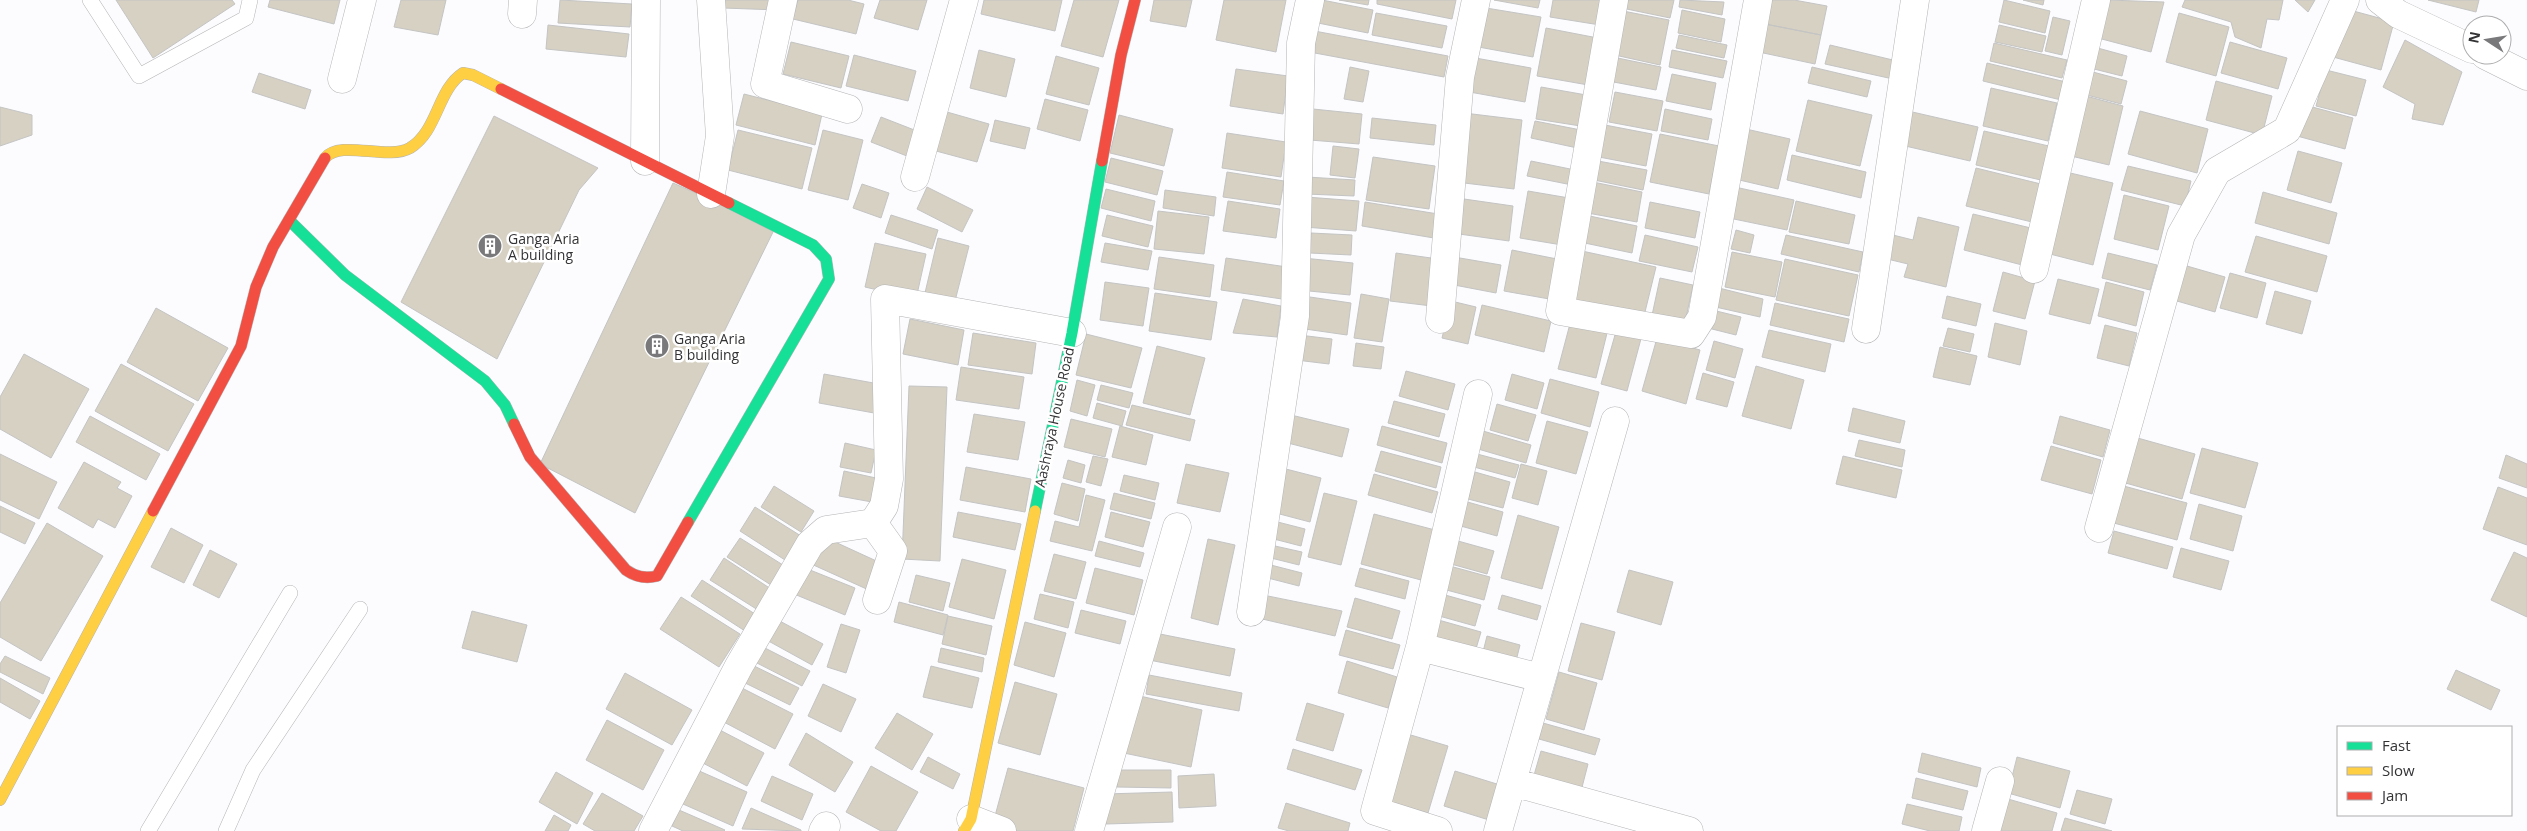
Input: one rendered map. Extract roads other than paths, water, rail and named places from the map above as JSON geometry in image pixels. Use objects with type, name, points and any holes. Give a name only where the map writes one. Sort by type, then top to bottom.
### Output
[{"type":"street","points":[[342,79],[362,0]]},
{"type":"street","points":[[645,161],[646,0]]},
{"type":"street","points":[[711,0],[720,136],[712,194]]},
{"type":"street","points":[[784,0],[765,84],[848,109]]},
{"type":"street","points":[[915,177],[964,0]]},
{"type":"street","name":"Aashraya House Road","points":[[968,825],[1072,333],[1122,55],[1135,0]]},
{"type":"street","points":[[1251,612],[1262,527],[1295,316],[1301,43],[1310,0]]},
{"type":"street","points":[[1440,319],[1460,77],[1476,0]]},
{"type":"street","points":[[1614,0],[1560,311],[1691,334],[1702,317],[1758,0]]},
{"type":"street","points":[[1866,329],[1915,0]]},
{"type":"street","points":[[2034,269],[2096,0]]},
{"type":"street","points":[[2099,528],[2181,235],[2217,171],[2287,130],[2345,0]]},
{"type":"street","points":[[2393,5],[2462,43]]},
{"type":"street","points":[[2505,65],[2527,76]]},
{"type":"street","points":[[0,800],[241,346],[252,298],[260,277],[288,220],[329,154],[337,151],[379,153],[406,150],[418,143],[452,83],[463,73],[479,78],[813,245],[827,257],[830,274],[657,576],[646,579],[636,578],[626,570],[530,457],[505,405],[485,381],[345,275],[288,220]]},
{"type":"street","points":[[873,524],[884,506],[890,479],[885,299],[1072,333]]},
{"type":"street","points":[[1438,831],[1374,811],[1420,647],[1478,394]]},
{"type":"street","points":[[1498,831],[1614,421]]},
{"type":"street","points":[[873,524],[892,551],[877,600]]},
{"type":"street","points":[[653,831],[743,658],[810,544],[826,530],[873,524]]},
{"type":"street","points":[[1089,831],[1177,528]]},
{"type":"street","points":[[1420,647],[1542,678]]},
{"type":"street","points":[[1986,831],[2000,781]]},
{"type":"street","points":[[1512,782],[1689,831]]},
{"type":"street","points":[[968,825],[1002,831]]},
{"type":"lane","points":[[90,0],[138,76],[246,18],[250,0]]},
{"type":"lane","points":[[148,831],[290,593]]},
{"type":"lane","points":[[226,831],[253,770],[360,609]]},
{"type":"place","name":"Ganga Aria A building","points":[[490,246]]},
{"type":"place","name":"Ganga Aria B building","points":[[657,346]]}]
